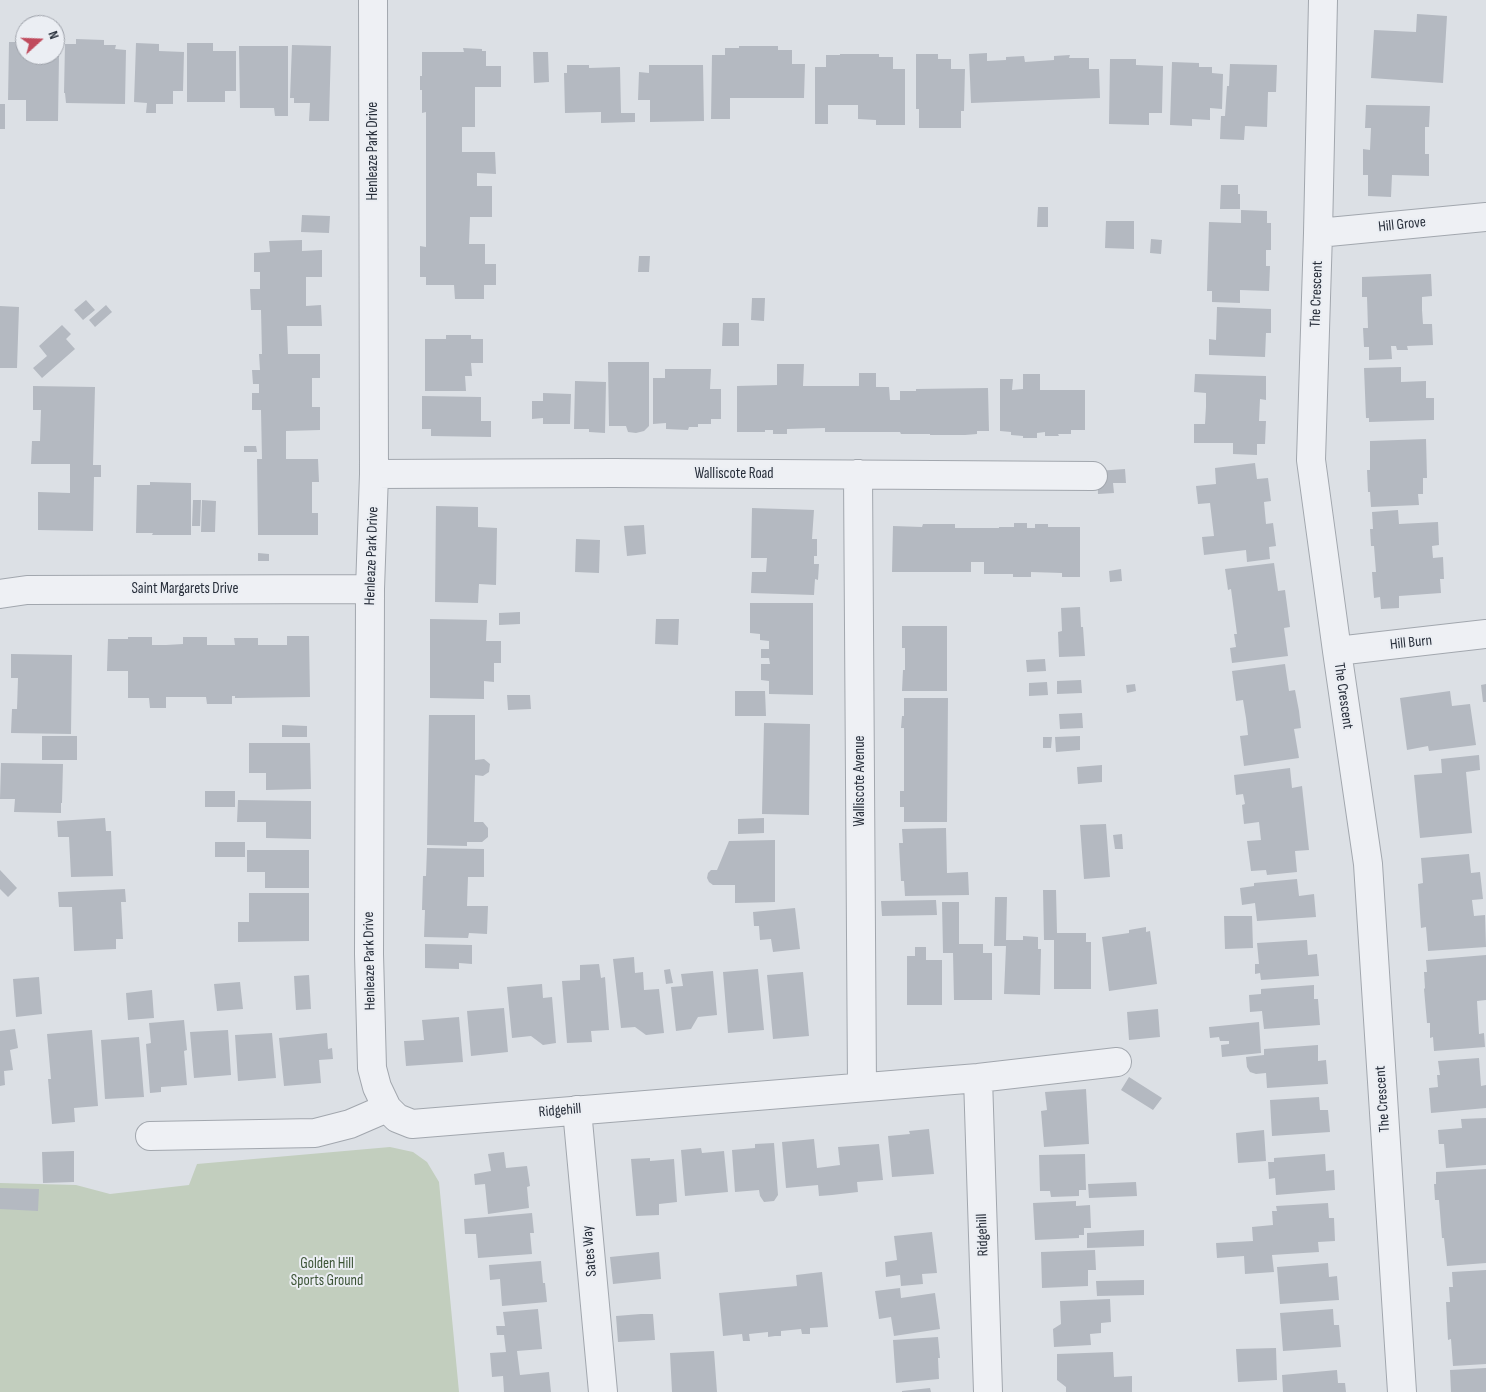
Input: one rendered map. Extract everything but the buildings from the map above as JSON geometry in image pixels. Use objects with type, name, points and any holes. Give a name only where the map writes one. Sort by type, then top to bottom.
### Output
[{"type":"street","name":"Henleaze Park Drive","points":[[373,0],[374,474],[370,589],[369,954],[372,1068],[377,1087],[387,1108]]},
{"type":"street","name":"The Crescent","points":[[1323,0],[1311,460],[1368,864],[1402,1392]]},
{"type":"street","name":"Hill Grove","points":[[1318,233],[1486,216]]},
{"type":"street","name":"Walliscote Road","points":[[374,474],[623,473],[1093,476]]},
{"type":"street","name":"Walliscote Avenue","points":[[858,474],[862,1087]]},
{"type":"street","name":"Saint Margarets Drive","points":[[0,594],[27,590],[370,589]]},
{"type":"street","name":"Hill Burn","points":[[1337,651],[1486,634]]},
{"type":"street","name":"Ridgehill","points":[[387,1108],[397,1118],[412,1124],[978,1078],[1117,1062]]},
{"type":"street","name":"Ridgehill","points":[[978,1078],[988,1392]]},
{"type":"street","points":[[150,1136],[315,1133],[350,1124],[387,1108]]},
{"type":"street","name":"Sates Way","points":[[577,1110],[603,1392]]},
{"type":"green space","name":"Golden Hill Sports Ground","points":[[390,1147],[413,1152],[427,1162],[439,1182],[459,1392],[0,1392],[0,1183],[76,1185],[110,1194],[189,1185],[197,1164]]}]
